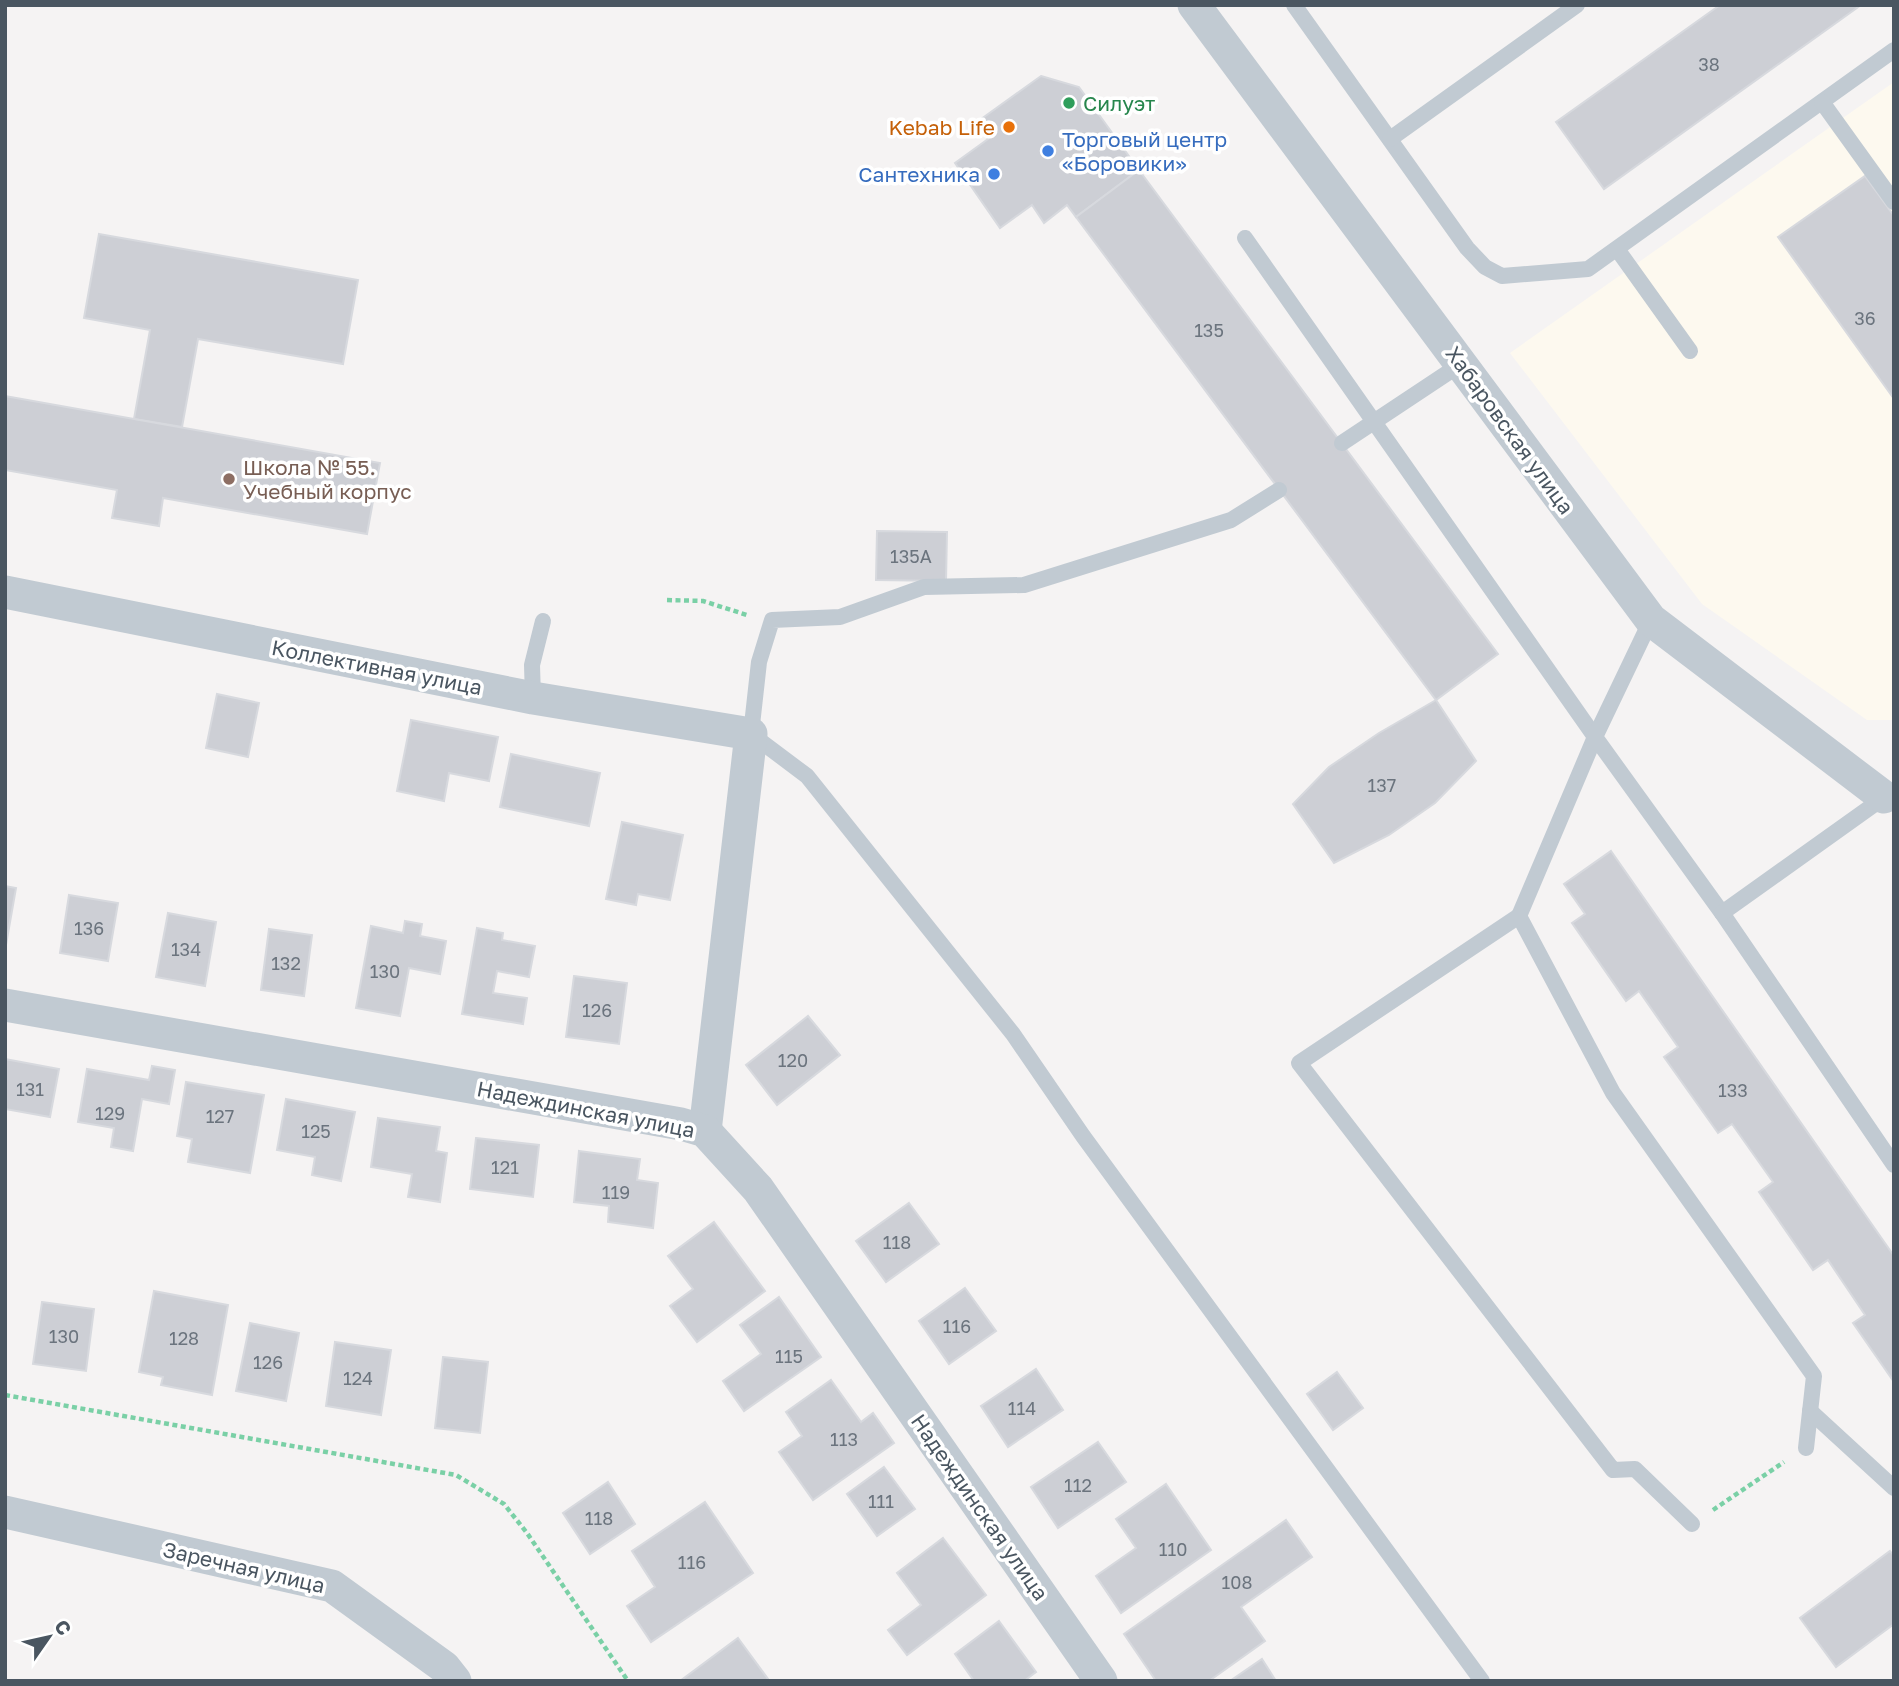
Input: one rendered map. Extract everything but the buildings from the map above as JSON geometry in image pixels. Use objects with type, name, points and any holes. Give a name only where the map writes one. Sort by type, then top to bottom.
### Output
[{"type":"street","name":"Хабаровская улица","points":[[1194,5],[1651,620],[1889,794]]},
{"type":"street","name":"Коллективная улица","points":[[5,592],[533,698],[751,734]]},
{"type":"street","points":[[705,1131],[751,734]]},
{"type":"street","name":"Надеждинская улица","points":[[5,1005],[681,1124],[705,1131],[758,1189],[1101,1681]]},
{"type":"street","name":"Заречная улица","points":[[5,1512],[332,1586],[444,1667],[455,1681]]},
{"type":"lane","points":[[1294,5],[1467,248],[1485,267],[1502,275],[1588,269],[1894,50]]},
{"type":"lane","points":[[1390,139],[1577,5]]},
{"type":"lane","points":[[1822,102],[1894,202]]},
{"type":"lane","points":[[1245,238],[1595,737],[1722,913],[1894,1165]]},
{"type":"lane","points":[[1616,249],[1690,351]]},
{"type":"lane","points":[[1342,443],[1461,364]]},
{"type":"lane","points":[[1279,490],[1231,520],[1024,584],[924,587],[840,617],[772,620],[758,662],[751,734],[807,776],[1013,1034],[1091,1148],[1482,1681]]},
{"type":"lane","points":[[1651,620],[1595,737],[1520,916],[1299,1063],[1613,1469],[1634,1469],[1692,1524]]},
{"type":"lane","points":[[533,698],[532,666],[542,621]]},
{"type":"lane","points":[[1722,913],[1889,794]]},
{"type":"lane","points":[[1520,916],[1613,1093],[1814,1376],[1805,1448]]},
{"type":"lane","points":[[1810,1411],[1894,1488]]},
{"type":"path","points":[[667,600],[703,601],[735,612],[772,620]]},
{"type":"path","points":[[5,1395],[456,1475],[504,1504],[527,1533],[628,1681]]},
{"type":"path","points":[[1692,1524],[1805,1448]]},
{"type":"shaded area","points":[[1894,82],[1894,720],[1867,720],[1702,604],[1510,353]]},
{"type":"place","name":"Силуэт","points":[[1069,103]]},
{"type":"place","name":"Kebab Life","points":[[1009,127]]},
{"type":"place","name":"Торговый центр «Боровики»","points":[[1048,151]]},
{"type":"place","name":"Сантехника","points":[[994,174]]},
{"type":"place","name":"Школа № 55. Учебный корпус","points":[[229,479]]}]
